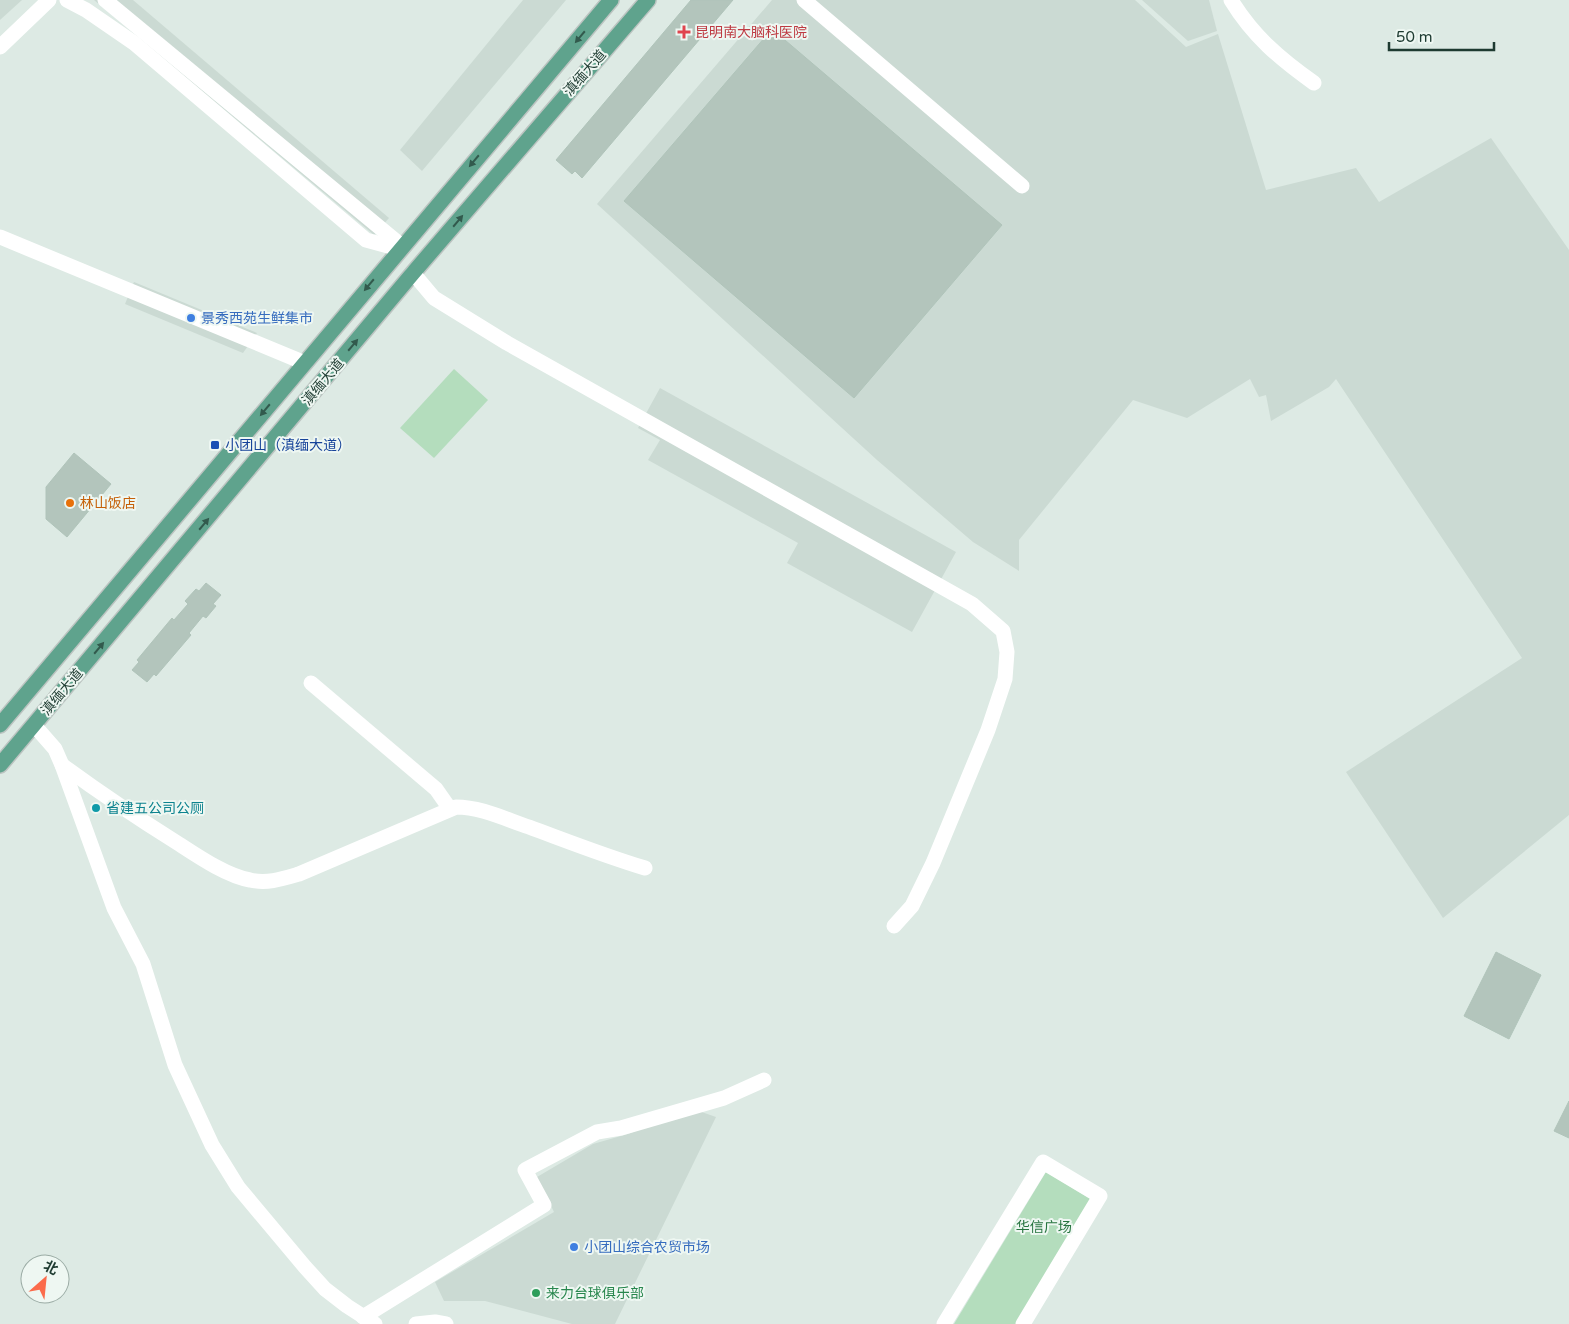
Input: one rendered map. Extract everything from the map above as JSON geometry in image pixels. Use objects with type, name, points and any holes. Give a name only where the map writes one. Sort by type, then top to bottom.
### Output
[{"type":"main road","name":"滇缅大道","points":[[0,725],[611,0]]},
{"type":"main road","name":"滇缅大道","points":[[0,765],[414,273],[648,0]]},
{"type":"street","points":[[0,47],[49,0]]},
{"type":"street","points":[[67,0],[86,10],[134,43],[366,240],[401,248]]},
{"type":"street","points":[[105,0],[401,248]]},
{"type":"street","points":[[804,0],[1022,186]]},
{"type":"street","points":[[1231,0],[1240,15],[1259,38],[1282,60],[1314,83]]},
{"type":"street","points":[[0,237],[304,362]]},
{"type":"street","points":[[414,273],[434,298],[507,343],[972,604],[1002,631],[1007,652],[1005,679],[988,730],[929,872],[912,906],[894,926]]},
{"type":"street","points":[[311,683],[436,790],[450,809]]},
{"type":"street","points":[[34,725],[55,749],[62,765],[114,908],[143,964],[175,1066],[212,1145],[238,1187],[305,1267],[325,1289],[369,1320],[544,1205],[526,1170],[597,1132],[621,1128],[724,1098],[764,1080]]},
{"type":"street","points":[[62,765],[123,809],[201,858],[249,880],[265,882],[299,874],[456,807],[468,807],[644,868]]},
{"type":"street","points":[[944,1324],[1043,1162],[1100,1196],[1023,1324]]},
{"type":"street","points":[[416,1324],[435,1322],[446,1324]]},
{"type":"shaded area","points":[[0,0],[22,0],[0,20]]},
{"type":"shaded area","points":[[94,0],[133,0],[389,218],[374,235]]},
{"type":"shaded area","points":[[523,0],[566,0],[422,171],[400,150]]},
{"type":"shaded area","points":[[772,0],[1135,0],[1186,47],[1218,34],[1266,190],[1356,168],[1379,202],[1491,138],[1569,250],[1569,815],[1443,918],[1346,772],[1522,658],[1336,379],[1329,387],[1271,421],[1266,395],[1259,397],[1250,379],[1187,418],[1133,400],[1019,540],[1019,571],[973,542],[877,460],[597,204]]},
{"type":"shaded area","points":[[1142,0],[1209,0],[1217,31],[1188,41]]},
{"type":"shaded area","name":"景秀西苑生鲜集市","points":[[134,282],[257,333],[243,353],[125,304]]},
{"type":"shaded area","points":[[660,388],[956,552],[912,632],[787,563],[798,543],[648,460],[660,440],[638,428]]},
{"type":"shaded area","name":"小团山综合农贸市场","points":[[693,1109],[716,1117],[615,1324],[572,1324],[485,1301],[444,1301],[435,1282],[554,1212],[537,1177],[593,1144],[628,1134]]},
{"type":"green space","points":[[454,369],[488,400],[434,458],[400,428]]},
{"type":"green space","name":"华信广场","points":[[1046,1172],[1092,1200],[1017,1324],[954,1324]]},
{"type":"building","points":[[691,0],[733,0],[582,178],[575,171],[572,174],[556,160]]},
{"type":"building","points":[[772,29],[1002,225],[854,398],[624,201]]},
{"type":"building","name":"林山饭店","points":[[74,453],[111,484],[67,537],[46,519],[46,487]]},
{"type":"building","points":[[206,583],[221,595],[213,604],[216,606],[206,618],[203,616],[189,633],[191,635],[156,676],[154,674],[147,682],[132,670],[139,662],[137,660],[172,618],[174,620],[188,604],[185,601],[196,589],[199,591]]},
{"type":"building","points":[[1496,952],[1541,975],[1509,1039],[1464,1016]]},
{"type":"building","points":[[1569,1101],[1569,1138],[1554,1131]]},
{"type":"place","name":"昆明南大脑科医院","points":[[684,32]]},
{"type":"place","name":"景秀西苑生鲜集市","points":[[191,318]]},
{"type":"place","name":"小团山（滇缅大道）","points":[[215,445]]},
{"type":"place","name":"林山饭店","points":[[70,503]]},
{"type":"place","name":"省建五公司公厕","points":[[96,808]]},
{"type":"place","name":"小团山综合农贸市场","points":[[574,1247]]},
{"type":"place","name":"来力台球俱乐部","points":[[536,1293]]}]
